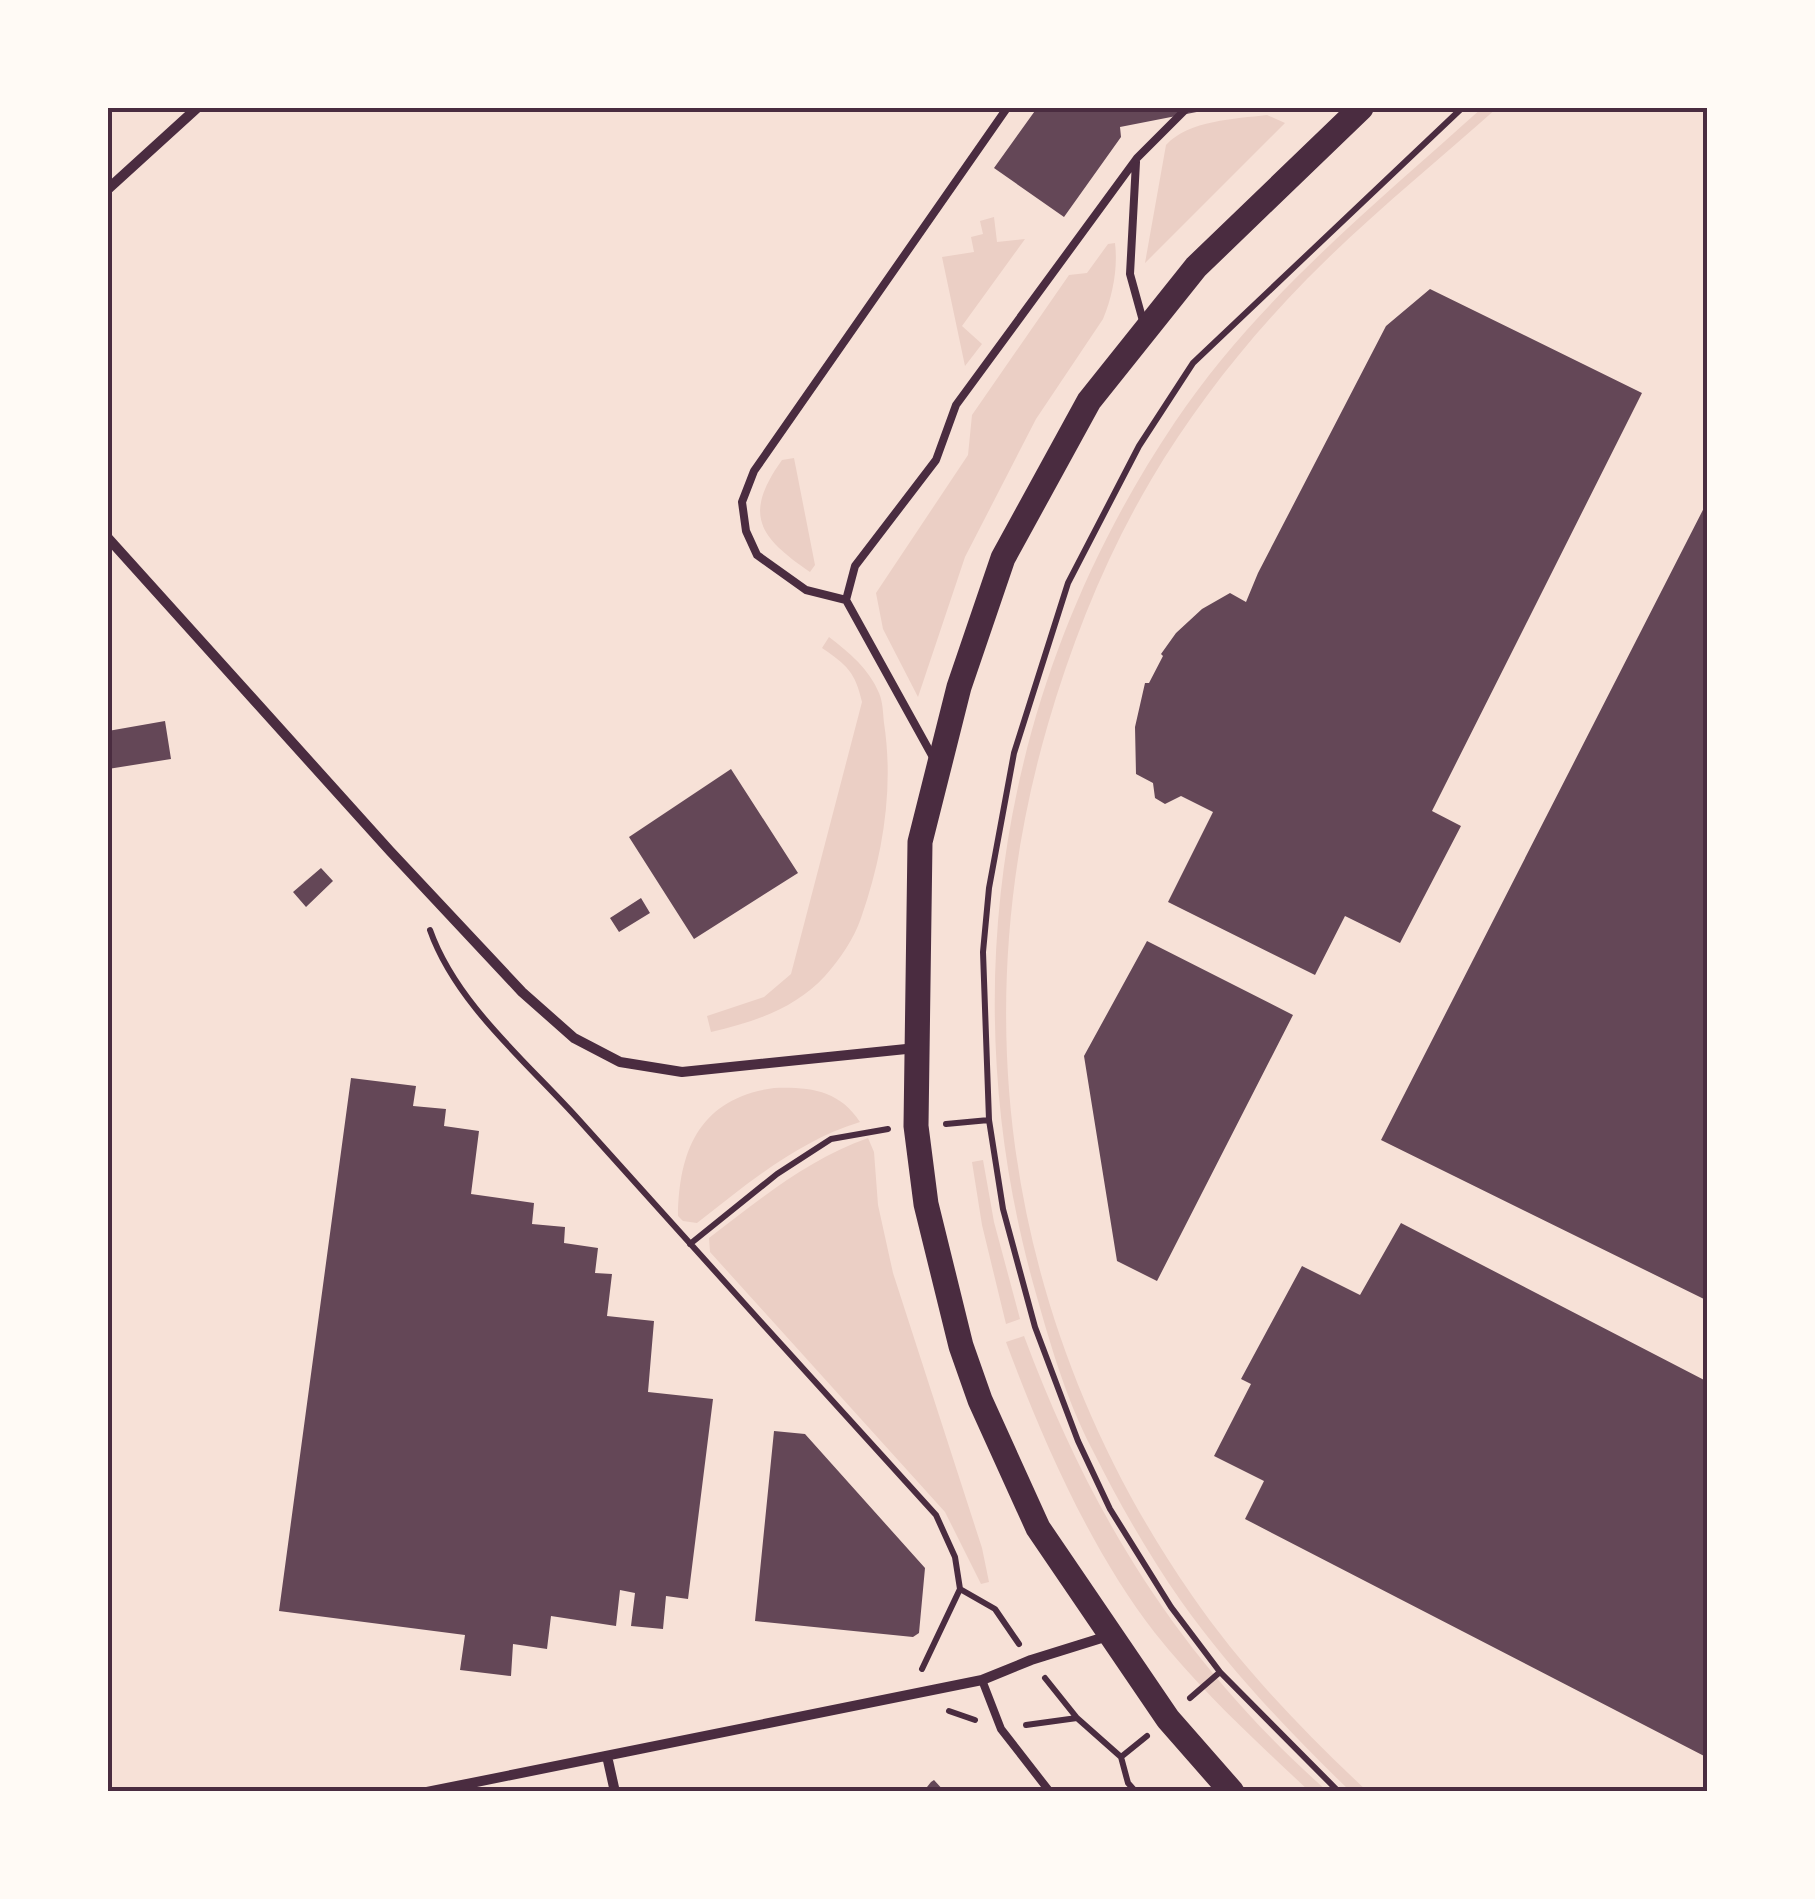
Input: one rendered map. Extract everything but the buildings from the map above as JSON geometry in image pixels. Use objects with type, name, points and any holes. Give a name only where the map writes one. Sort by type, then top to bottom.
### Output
[{"type":"main road","points":[[1232,1792],[1176,1731],[1038,1528],[980,1400],[962,1346],[926,1204],[916,1126],[920,842],[959,687],[1003,558],[1089,401],[1196,267],[1361,108]]},
{"type":"street","points":[[108,189],[197,108]]},
{"type":"street","points":[[108,538],[406,868],[522,992],[574,1038],[620,1062],[682,1072],[918,1048]]},
{"type":"street","points":[[427,1792],[982,1680],[1030,1660],[1108,1636]]},
{"type":"street","points":[[606,1756],[615,1792]]},
{"type":"lane","points":[[846,600],[806,590],[757,555],[746,531],[742,502],[754,471],[1007,108]]},
{"type":"lane","points":[[938,768],[846,600],[855,566],[936,460],[956,405],[1137,158],[1187,108]]},
{"type":"lane","points":[[1137,158],[1130,274],[1146,330]]},
{"type":"lane","points":[[982,1680],[1002,1729],[1050,1792]]},
{"type":"path","points":[[1339,1792],[1220,1672],[1171,1607],[1110,1508],[1051,1374],[1014,1256],[996,1176],[989,1120],[983,988],[989,888],[1014,753],[1068,583],[1139,446],[1193,363],[1462,108]]},
{"type":"path","points":[[432,894],[430,931],[442,959],[504,1044],[569,1108],[936,1516],[955,1558],[960,1589],[906,1696]]},
{"type":"path","points":[[690,1244],[777,1174],[832,1138],[865,1130],[989,1120]]},
{"type":"path","points":[[960,1589],[995,1609],[1030,1660],[1078,1718],[1120,1757],[1128,1783],[1136,1792]]},
{"type":"shaded area","points":[[1482,108],[1497,108],[1353,234],[1264,325],[1185,426],[1151,480],[1092,599],[1048,724],[1022,837],[1008,951],[1007,1064],[1019,1175],[1044,1285],[1081,1391],[1130,1495],[1191,1594],[1274,1697],[1367,1791],[1350,1791],[1261,1700],[1181,1601],[1123,1508],[1074,1409],[1033,1283],[1008,1171],[996,1059],[996,947],[1008,837],[1032,729],[1068,623],[1116,521],[1175,422],[1242,335],[1318,256]]},
{"type":"shaded area","points":[[1267,115],[1285,123],[1145,263],[1166,145],[1200,126]]},
{"type":"shaded area","points":[[994,217],[997,242],[1025,239],[962,326],[982,344],[965,366],[942,257],[974,252],[971,237],[983,234],[980,221]]},
{"type":"shaded area","points":[[1115,243],[1114,281],[1103,319],[1036,419],[965,557],[918,697],[883,629],[876,593],[968,455],[972,415],[1069,275],[1087,273],[1108,244]]},
{"type":"shaded area","points":[[794,458],[815,565],[810,572],[769,536],[760,511],[762,496],[782,460]]},
{"type":"shaded area","points":[[829,637],[864,669],[882,704],[887,797],[881,846],[869,894],[850,941],[813,987],[772,1013],[711,1032],[707,1016],[764,997],[791,974],[862,702],[849,670],[822,648]]},
{"type":"shaded area","points":[[774,1088],[823,1093],[843,1103],[860,1122],[795,1152],[697,1223],[683,1221],[678,1216],[679,1191],[683,1169],[699,1130],[728,1103]]},
{"type":"shaded area","points":[[868,1138],[874,1152],[878,1205],[893,1273],[982,1548],[989,1582],[981,1584],[945,1512],[710,1252],[709,1238],[765,1195],[825,1157]]},
{"type":"shaded area","points":[[983,1160],[994,1222],[1020,1319],[1006,1324],[982,1225],[972,1162]]},
{"type":"shaded area","points":[[1024,1336],[1080,1466],[1146,1583],[1228,1691],[1327,1791],[1309,1791],[1249,1734],[1173,1654],[1132,1601],[1089,1530],[1035,1417],[1006,1342]]}]
